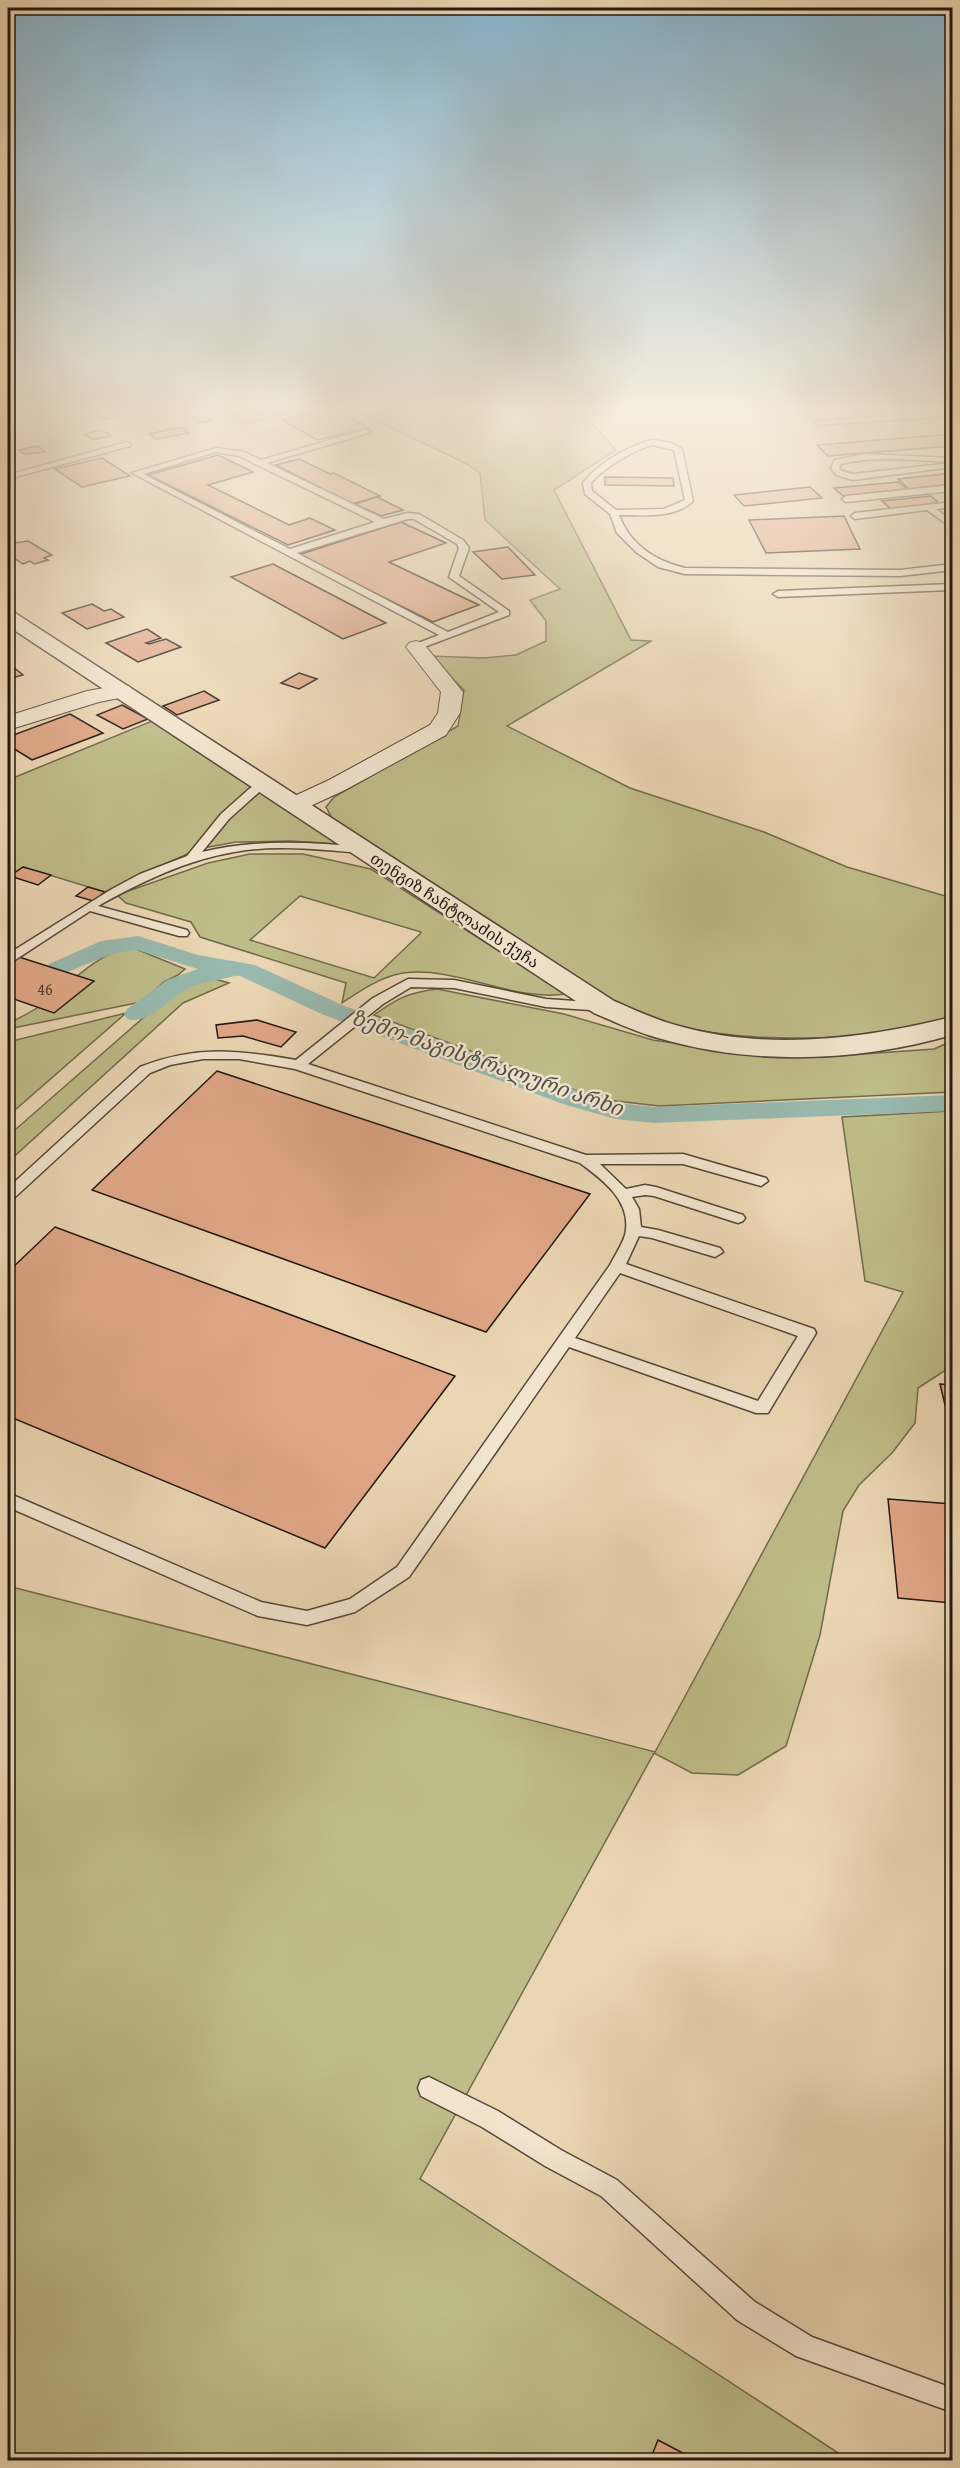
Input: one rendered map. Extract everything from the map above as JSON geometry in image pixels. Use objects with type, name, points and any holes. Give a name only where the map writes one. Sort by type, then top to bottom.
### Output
[{"type":"street","name":"თენგიზ ჩანტლაძის ქუჩა","points":[[8,617],[604,1007],[669,1032],[734,1046],[840,1047],[929,1034],[952,1026]]},
{"type":"street","points":[[296,804],[338,785],[438,730],[449,713],[452,692],[416,647]]},
{"type":"street","points":[[8,723],[95,696],[121,691]]},
{"type":"lane","points":[[239,527],[447,635]]},
{"type":"lane","points":[[288,553],[367,527]]},
{"type":"lane","points":[[416,647],[506,613],[454,577],[464,548],[460,542],[435,527]]},
{"type":"lane","points":[[619,527],[621,533],[639,550],[661,565],[685,571],[900,573],[952,567]]},
{"type":"lane","points":[[778,594],[952,587]]},
{"type":"lane","points":[[194,856],[212,830],[240,801],[263,783]]},
{"type":"lane","points":[[8,958],[65,920],[134,880],[194,856],[238,848],[295,845],[363,850]]},
{"type":"lane","points":[[88,907],[183,933]]},
{"type":"lane","points":[[298,1065],[378,1001],[408,983],[454,984],[546,1003],[604,1007]]},
{"type":"lane","points":[[8,1196],[145,1070],[167,1060],[207,1053],[236,1053],[298,1065],[585,1160],[613,1181],[631,1207],[634,1231],[617,1266],[403,1572],[355,1605],[307,1618],[258,1610],[8,1500]]},
{"type":"lane","points":[[585,1160],[683,1159],[761,1181]]},
{"type":"lane","points":[[622,1194],[645,1190],[656,1192],[738,1218]]},
{"type":"lane","points":[[634,1231],[653,1233],[715,1252]]},
{"type":"lane","points":[[565,1340],[762,1410],[808,1333],[617,1266]]},
{"type":"lane","points":[[429,2088],[490,2119],[553,2158],[609,2188],[746,2311],[805,2347],[952,2400]]},
{"type":"shaded area","points":[[493,527],[573,527],[631,640],[651,641],[507,726],[630,788],[764,832],[847,867],[952,898],[952,1018],[887,1032],[812,1038],[736,1035],[701,1031],[663,1022],[618,1004],[332,818],[326,807],[334,797],[458,726],[464,690],[429,656],[484,658],[516,655],[546,641],[546,621],[530,600],[560,589]]},
{"type":"shaded area","points":[[157,719],[338,844],[291,841],[236,842],[198,849],[105,892],[23,867],[10,876],[8,875],[8,780]]},
{"type":"shaded area","points":[[250,854],[303,854],[371,869],[566,994],[525,993],[444,974],[424,972],[403,973],[379,981],[342,1003],[346,983],[200,937],[191,922],[126,903],[117,895],[208,863]],"holes":[[[300,896],[421,932],[374,978],[250,940]]]},
{"type":"shaded area","points":[[124,948],[136,949],[185,969],[164,982],[141,1002],[8,1029],[8,1024],[40,1006],[90,966]]},
{"type":"shaded area","points":[[211,978],[229,983],[183,1003],[8,1162],[8,1136],[185,983]]},
{"type":"shaded area","points":[[437,989],[564,1014],[653,1040],[733,1052],[820,1057],[934,1049],[952,1041],[952,1092],[659,1106],[599,1099],[374,1015],[403,997]]},
{"type":"shaded area","points":[[126,1013],[8,1116],[8,1042]]},
{"type":"shaded area","points":[[952,1111],[952,1366],[918,1388],[915,1423],[892,1453],[859,1485],[843,1511],[820,1635],[786,1746],[738,1775],[692,1773],[654,1753],[420,2179],[849,2460],[8,2460],[8,1586],[655,1752],[903,1292],[865,1281],[842,1117]]},
{"type":"building","points":[[252,527],[329,527],[335,530],[288,545]]},
{"type":"building","points":[[385,527],[412,527],[446,543],[389,562],[479,605],[433,622],[298,555]]},
{"type":"building","points":[[753,527],[849,527],[860,549],[766,553]]},
{"type":"building","points":[[28,541],[52,555],[44,558],[48,560],[34,564],[30,561],[23,564],[8,554],[8,544]]},
{"type":"building","points":[[508,547],[535,575],[502,579],[473,552]]},
{"type":"building","points":[[273,564],[386,623],[343,639],[231,577]]},
{"type":"building","points":[[92,604],[104,611],[111,609],[124,617],[87,629],[62,613]]},
{"type":"building","points":[[147,629],[161,638],[146,643],[166,639],[181,647],[138,662],[106,643]]},
{"type":"building","points":[[12,666],[23,675],[8,679],[8,667]]},
{"type":"building","points":[[299,673],[317,679],[299,689],[281,683]]},
{"type":"building","points":[[204,691],[219,700],[177,715],[163,706]]},
{"type":"building","points":[[122,705],[148,719],[123,729],[97,715]]},
{"type":"building","points":[[70,714],[103,733],[32,760],[8,745],[8,737]]},
{"type":"building","points":[[23,867],[51,875],[38,885],[10,876]]},
{"type":"building","points":[[88,887],[105,892],[93,901],[76,896]]},
{"type":"building","points":[[19,957],[94,981],[54,1013],[8,997],[8,966]]},
{"type":"building","points":[[257,1020],[296,1032],[281,1047],[243,1036],[218,1038],[216,1025]]},
{"type":"building","points":[[217,1071],[590,1194],[486,1332],[92,1190]]},
{"type":"building","points":[[55,1227],[455,1376],[325,1548],[8,1416],[8,1272]]},
{"type":"building","points":[[940,1384],[952,1385],[952,1434]]},
{"type":"building","points":[[888,1499],[952,1504],[952,1603],[898,1598]]},
{"type":"building","points":[[658,2440],[696,2460],[650,2460]]},
{"type":"waterway","name":"ზემო-მაგისტრალური არხი","points":[[58,969],[109,946],[138,943],[194,961],[246,970],[333,1010],[575,1099],[616,1111],[654,1115],[952,1103]]},
{"type":"waterway","name":"ზემო-მაგისტრალური არხი","points":[[136,1014],[157,997],[185,980],[223,972]]}]
